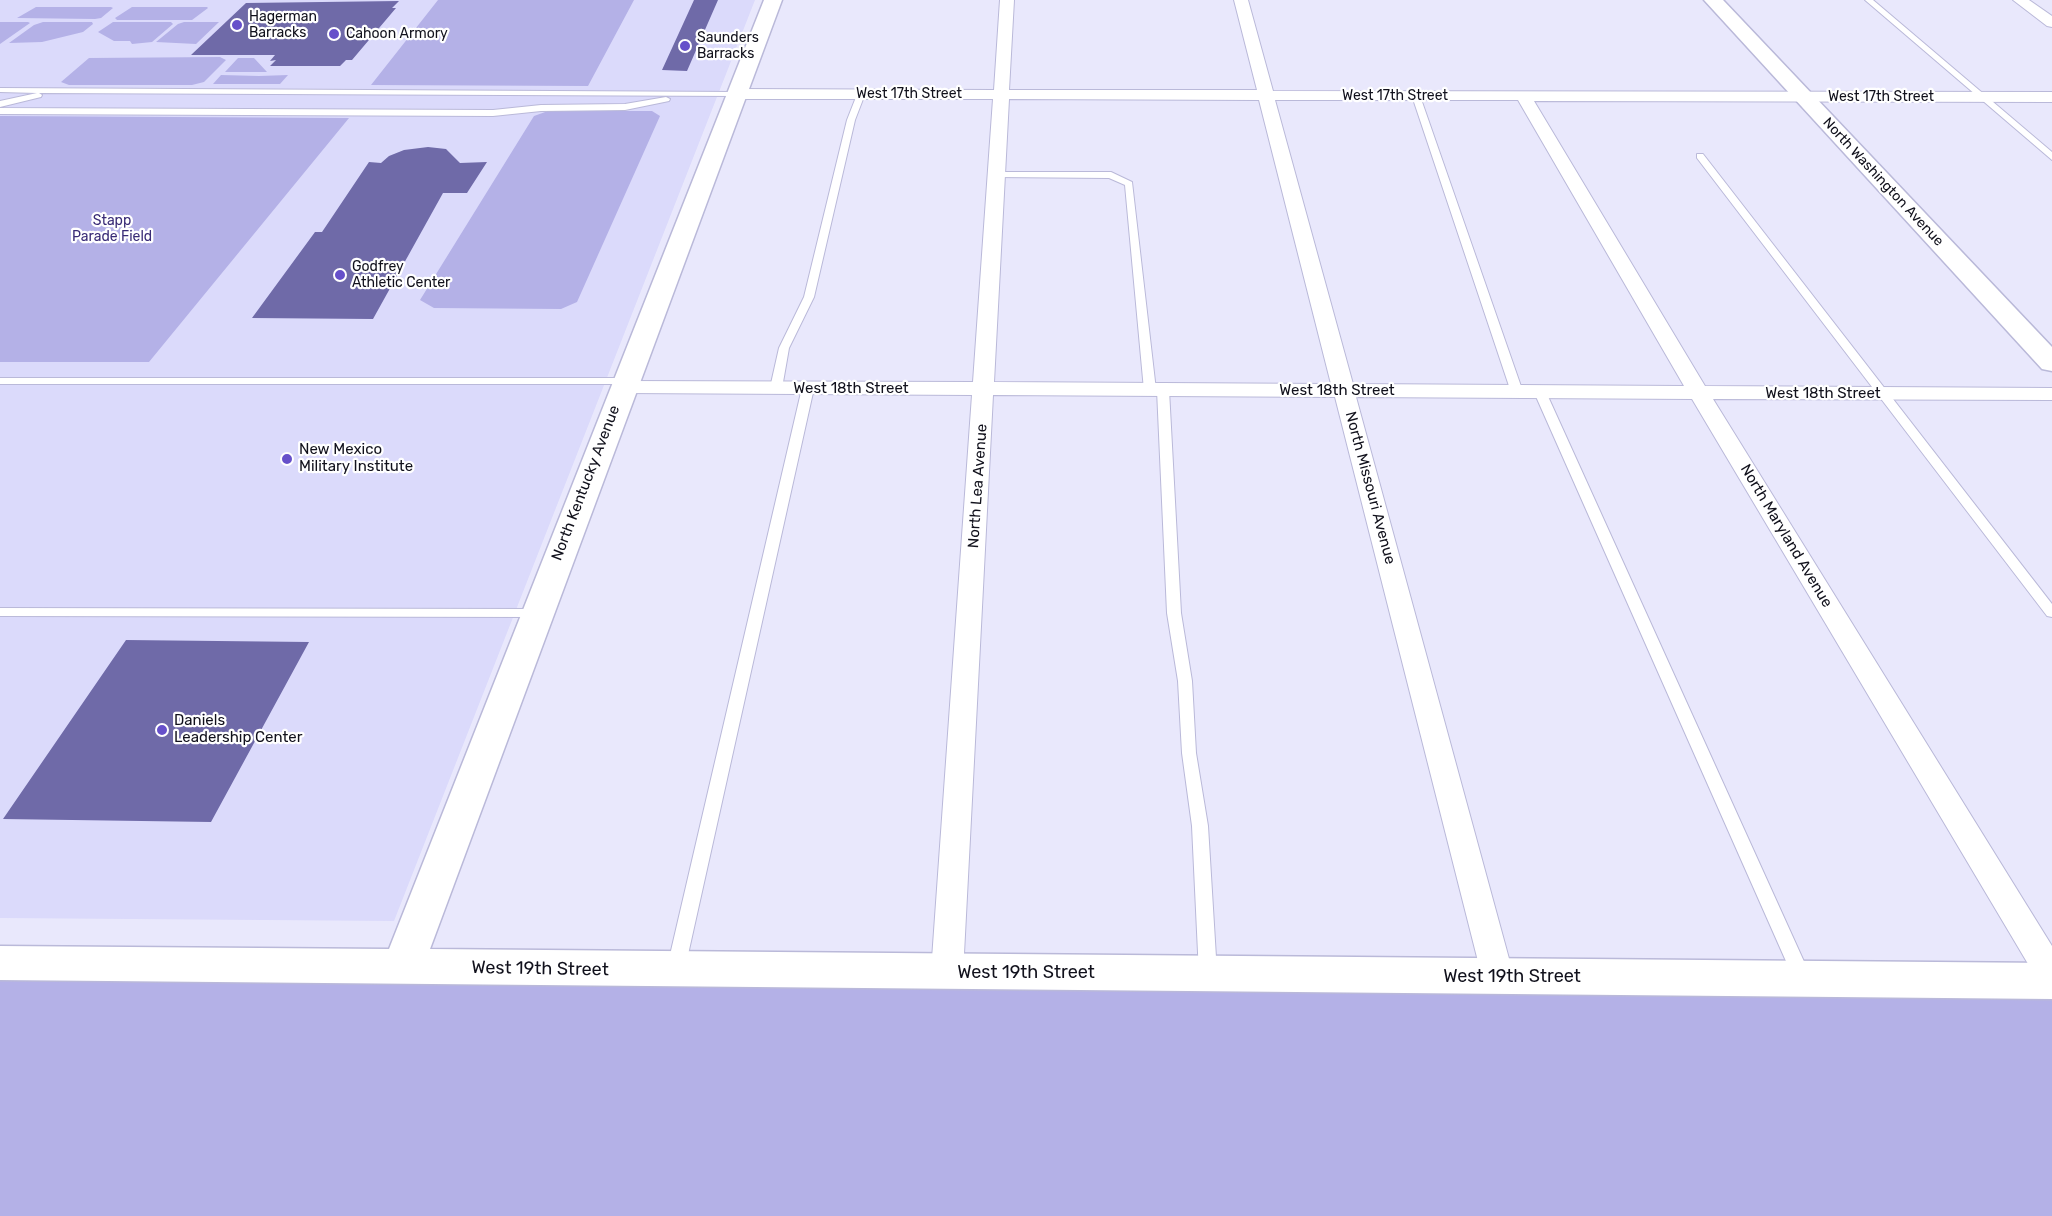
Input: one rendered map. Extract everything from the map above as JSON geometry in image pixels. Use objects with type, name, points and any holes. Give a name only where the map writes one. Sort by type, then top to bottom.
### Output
[{"type":"street","name":"North Kentucky Avenue","points":[[402,968],[773,0]]},
{"type":"street","name":"North Lea Avenue","points":[[947,973],[1007,0]]},
{"type":"street","name":"North Missouri Avenue","points":[[1241,0],[1498,976]]},
{"type":"street","name":"North Washington Avenue","points":[[1713,0],[2052,363]]},
{"type":"street","points":[[2020,0],[2052,23]]},
{"type":"street","name":"West 17th Street","points":[[738,94],[2052,97]]},
{"type":"street","name":"North Maryland Avenue","points":[[1523,96],[1699,393],[2052,974]]},
{"type":"street","name":"West 18th Street","points":[[624,384],[776,388],[2052,394]]},
{"type":"street","name":"West 19th Street","points":[[0,963],[2052,981]]},
{"type":"lane","points":[[1869,0],[2052,156]]},
{"type":"lane","points":[[0,90],[55,90],[327,102],[493,113],[540,108],[625,107],[667,98],[670,93]]},
{"type":"lane","points":[[0,104],[55,90]]},
{"type":"lane","points":[[0,111],[670,93],[738,94]]},
{"type":"lane","points":[[776,388],[784,348],[809,297],[851,120],[861,94]]},
{"type":"lane","points":[[1416,96],[1517,392]]},
{"type":"lane","points":[[1700,156],[2052,613]]},
{"type":"lane","points":[[996,175],[1111,176],[1129,184],[1157,390],[1174,613],[1185,681],[1189,753],[1200,826],[1208,975]]},
{"type":"lane","points":[[0,381],[624,384]]},
{"type":"lane","points":[[676,970],[808,388]]},
{"type":"lane","points":[[1540,392],[1803,979]]},
{"type":"lane","points":[[0,612],[537,613]]},
{"type":"shaded area","name":"New Mexico Military Institute","points":[[0,0],[755,0],[394,921],[0,918]]},
{"type":"green space","points":[[438,0],[634,0],[588,86],[371,85]]},
{"type":"green space","points":[[36,7],[113,8],[101,18],[95,19],[17,18]]},
{"type":"green space","points":[[132,7],[208,8],[192,20],[117,20],[115,18]]},
{"type":"green space","points":[[0,22],[28,22],[30,23],[0,44]]},
{"type":"green space","points":[[43,22],[92,22],[93,24],[83,32],[42,42],[9,43],[34,25]]},
{"type":"green space","points":[[113,22],[171,22],[173,24],[152,42],[132,44],[130,41],[114,41],[98,32]]},
{"type":"green space","points":[[219,22],[196,44],[156,42],[178,24]]},
{"type":"green space","points":[[220,57],[226,60],[204,82],[192,85],[69,85],[61,82],[89,58]]},
{"type":"green space","points":[[238,58],[254,58],[267,72],[225,72]]},
{"type":"green space","points":[[221,75],[288,75],[280,84],[213,84]]},
{"type":"green space","points":[[548,111],[652,111],[660,116],[577,302],[561,309],[434,308],[420,300],[534,116]]},
{"type":"green space","name":"Stapp Parade Field","points":[[0,116],[349,118],[149,362],[0,362]]},
{"type":"green space","points":[[0,963],[2052,981],[2052,1216],[0,1216]]},
{"type":"building","name":"Saunders Barracks","points":[[694,0],[718,0],[687,71],[662,70]]},
{"type":"building","points":[[399,1],[392,8],[396,8],[352,60],[346,60],[340,66],[270,66],[276,60],[270,61],[275,55],[191,55],[246,3]]},
{"type":"building","name":"Godfrey Athletic Center","points":[[428,147],[446,149],[460,163],[487,162],[467,193],[443,193],[373,319],[252,318],[315,232],[322,232],[369,162],[381,163],[389,156],[404,150]]},
{"type":"building","name":"Daniels Leadership Center","points":[[126,640],[309,642],[211,822],[3,819]]},
{"type":"place","name":"Hagerman Barracks","points":[[237,25]]},
{"type":"place","name":"Cahoon Armory","points":[[334,34]]},
{"type":"place","name":"Saunders Barracks","points":[[685,46]]},
{"type":"place","name":"Godfrey Athletic Center","points":[[340,275]]},
{"type":"place","name":"New Mexico Military Institute","points":[[287,459]]},
{"type":"place","name":"Daniels Leadership Center","points":[[162,730]]}]
